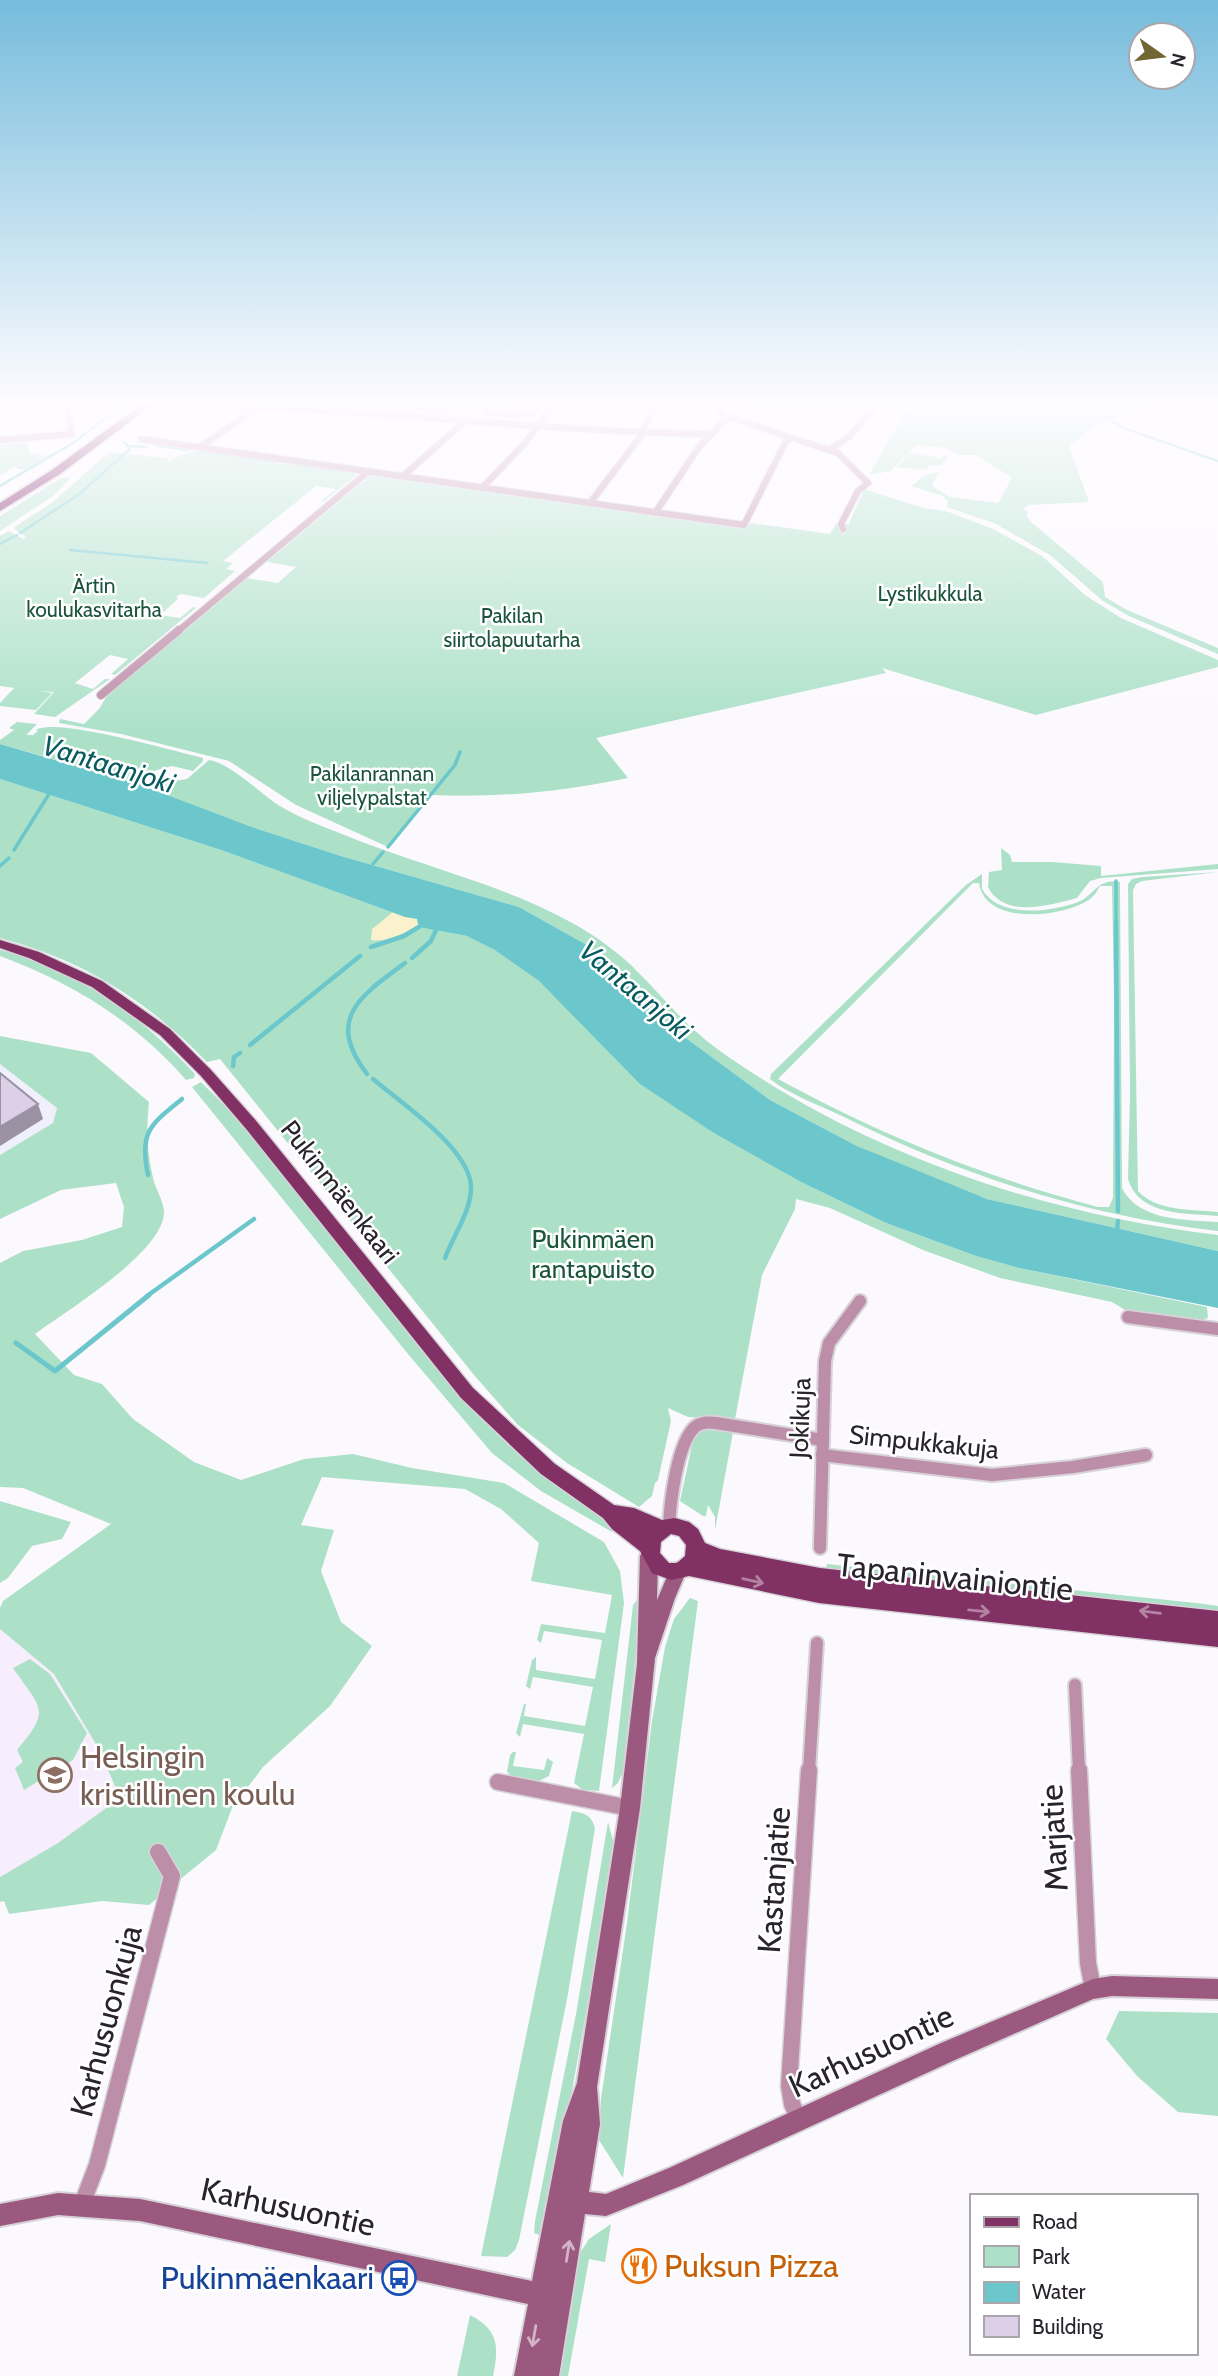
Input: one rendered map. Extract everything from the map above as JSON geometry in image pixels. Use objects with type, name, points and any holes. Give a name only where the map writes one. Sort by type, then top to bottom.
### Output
[{"type":"main road","name":"Pukinmäenkaari","points":[[0,944],[34,955],[97,984],[165,1032],[206,1073],[252,1126],[467,1393],[548,1469],[610,1512],[649,1551],[661,1568],[682,1569]]},
{"type":"main road","name":"Pukinmäenkaari","points":[[610,1512],[688,1532],[698,1549]]},
{"type":"main road","points":[[649,1551],[654,1534],[665,1528]]},
{"type":"main road","points":[[682,1569],[696,1557],[698,1549]]},
{"type":"main road","name":"Tapaninvainiontie","points":[[698,1549],[726,1559],[820,1577],[1218,1620]]},
{"type":"main road","name":"Tapaninvainiontie","points":[[682,1569],[819,1594],[1218,1638]]},
{"type":"street","points":[[102,695],[319,513]]},
{"type":"street","points":[[655,513],[744,525],[750,513]]},
{"type":"street","points":[[843,529],[841,524],[847,513]]},
{"type":"street","name":"Jokikuja","points":[[820,1548],[825,1362],[829,1343],[860,1301]]},
{"type":"street","points":[[1128,1317],[1218,1329]]},
{"type":"street","name":"Simpukkakuja","points":[[665,1528],[685,1446],[689,1434],[696,1426],[707,1422],[823,1440]]},
{"type":"street","name":"Simpukkakuja","points":[[822,1455],[992,1475],[1127,1460],[1146,1455]]},
{"type":"street","points":[[547,2376],[551,2297],[568,2202],[589,2124],[588,2083],[630,1808],[646,1664],[649,1551]]},
{"type":"street","points":[[646,1664],[666,1598],[682,1569]]},
{"type":"street","name":"Kastanjatie","points":[[799,2120],[792,2104],[789,2086],[817,1643]]},
{"type":"street","name":"Marjatie","points":[[1075,1685],[1088,1963],[1093,1989]]},
{"type":"street","points":[[498,1782],[630,1808]]},
{"type":"street","name":"Karhusuonkuja","points":[[82,2204],[97,2165],[172,1876],[158,1852]]},
{"type":"street","name":"Karhusuontie","points":[[568,2202],[606,2205],[675,2177],[949,2051],[1093,1989],[1112,1986],[1218,1990]]},
{"type":"street","name":"Karhusuontie","points":[[0,2215],[58,2204],[140,2210],[551,2297]]},
{"type":"street","points":[[526,2376],[551,2297]]},
{"type":"shaded area","points":[[0,1064],[57,1108],[53,1123],[0,1155]]},
{"type":"shaded area","name":"Helsingin kristillinen koulu","points":[[0,1629],[54,1674],[100,1751],[120,1799],[58,1843],[0,1877]]},
{"type":"green space","points":[[5,513],[27,513],[0,531],[0,516]]},
{"type":"green space","name":"Ärtin koulukasvitarha","points":[[36,513],[283,513],[223,561],[233,563],[226,569],[235,571],[204,598],[181,594],[160,615],[180,618],[193,607],[196,608],[115,675],[111,674],[128,659],[110,655],[75,683],[93,689],[105,679],[110,679],[55,717],[34,714],[54,692],[41,691],[52,693],[36,710],[0,706],[14,688],[0,686],[0,536],[9,531],[23,539],[26,537],[13,528]]},
{"type":"green space","points":[[326,513],[644,513],[746,527],[751,523],[830,534],[836,524],[849,524],[854,513],[951,513],[993,529],[1042,556],[1085,595],[1121,618],[1218,660],[1218,667],[1036,715],[882,668],[886,673],[596,738],[628,778],[529,793],[430,795],[388,847],[296,805],[229,761],[121,734],[59,723],[60,719],[84,724],[107,696],[247,578],[278,583],[296,567],[267,562]]},
{"type":"green space","points":[[964,513],[1028,513],[1026,516],[1031,522],[1103,582],[1105,597],[1127,610],[1218,648],[1218,654],[1129,616],[1103,601],[1050,555],[996,524]]},
{"type":"green space","points":[[17,722],[37,724],[26,735],[33,735],[38,731],[36,730],[47,727],[90,731],[203,758],[203,761],[193,771],[172,766],[136,776],[140,780],[154,783],[150,789],[0,744],[0,740],[14,730],[9,728]]},
{"type":"green space","points":[[209,760],[226,767],[280,806],[303,818],[520,898],[576,925],[625,959],[704,1039],[772,1085],[831,1119],[892,1148],[955,1173],[1020,1194],[1086,1212],[1218,1235],[1218,1251],[987,1199],[857,1146],[770,1100],[660,1019],[587,945],[519,907],[341,856],[252,827],[153,790],[160,783],[187,779]]},
{"type":"green space","name":"Pukinmäen rantapuisto","points":[[0,779],[221,850],[417,919],[436,930],[483,942],[539,981],[588,1029],[715,1134],[801,1182],[886,1223],[976,1256],[1019,1268],[1207,1307],[1208,1318],[1199,1320],[1130,1313],[1112,1302],[1000,1278],[923,1250],[830,1208],[796,1199],[795,1209],[762,1275],[735,1419],[688,1417],[668,1408],[671,1421],[658,1480],[652,1496],[639,1507],[567,1463],[518,1425],[474,1375],[220,1059],[207,1062],[161,1020],[112,985],[59,958],[0,938]]},
{"type":"green space","points":[[1001,848],[1010,855],[1012,862],[1101,866],[1101,876],[1218,864],[1218,869],[1101,878],[1090,881],[1077,898],[1041,906],[1016,906],[995,897],[988,887],[989,872],[1002,870]]},
{"type":"green space","points":[[1218,872],[1142,881],[1136,884],[1133,890],[1138,1191],[1155,1203],[1186,1210],[1218,1212],[1218,1216],[1178,1213],[1153,1206],[1142,1200],[1128,1179],[1128,884],[1132,879],[1142,877]]},
{"type":"green space","points":[[982,874],[982,889],[990,899],[1000,905],[1026,911],[1067,906],[1084,899],[1102,884],[1120,882],[1122,1188],[1129,1199],[1151,1213],[1178,1219],[1218,1222],[1218,1231],[1120,1215],[1025,1190],[932,1157],[796,1095],[770,1079],[771,1074],[966,885]],"holes":[[[973,883],[979,883],[984,897],[995,906],[1010,912],[1027,914],[1045,914],[1078,906],[1092,897],[1100,886],[1112,886],[1113,1198],[1109,1207],[1098,1207],[1055,1195],[934,1153],[856,1119],[778,1079]]]},
{"type":"green space","points":[[0,950],[55,969],[106,998],[175,1053],[195,1074],[194,1078],[186,1080],[146,1040],[101,1006],[52,978],[0,956]]},
{"type":"green space","points":[[0,1036],[91,1053],[149,1102],[147,1133],[150,1161],[164,1212],[160,1228],[148,1245],[111,1279],[35,1334],[74,1375],[102,1384],[133,1419],[194,1462],[241,1480],[304,1459],[353,1454],[412,1468],[504,1483],[604,1542],[620,1571],[624,1603],[599,1791],[583,1790],[574,1783],[584,1734],[523,1724],[520,1737],[516,1733],[524,1704],[524,1716],[585,1726],[593,1687],[533,1677],[530,1689],[526,1686],[532,1660],[536,1657],[536,1670],[595,1679],[602,1640],[544,1631],[541,1643],[537,1640],[541,1624],[605,1633],[612,1595],[531,1581],[539,1543],[501,1509],[465,1489],[322,1477],[301,1525],[334,1530],[321,1571],[341,1622],[372,1646],[330,1706],[263,1767],[232,1808],[216,1850],[149,1905],[102,1901],[9,1914],[4,1901],[0,1902],[0,1877],[58,1843],[120,1798],[100,1751],[54,1674],[0,1629],[0,1608],[3,1601],[111,1524],[23,1488],[0,1487],[0,1263],[23,1251],[82,1240],[122,1227],[124,1207],[116,1183],[61,1190],[0,1219],[0,1155],[53,1123],[57,1108],[0,1064]]},
{"type":"green space","points":[[201,1082],[234,1115],[435,1367],[475,1413],[519,1455],[616,1527],[612,1532],[541,1491],[492,1453],[408,1354],[192,1087]]},
{"type":"green space","points":[[705,1428],[733,1432],[715,1530],[715,1517],[708,1505],[706,1516],[703,1516],[680,1501],[694,1436]]},
{"type":"green space","points":[[0,1501],[71,1522],[62,1539],[32,1546],[8,1578],[0,1583]]},
{"type":"green space","points":[[827,1564],[1196,1603],[1218,1606],[1218,1615],[825,1571]]},
{"type":"green space","points":[[690,1598],[698,1601],[623,2178],[599,2140],[601,2099],[627,1923],[652,1721],[665,1647],[674,1619]]},
{"type":"green space","points":[[637,1600],[642,1600],[623,1772],[618,1783],[612,1788],[633,1605]]},
{"type":"green space","points":[[30,1659],[50,1674],[87,1733],[73,1760],[24,1790],[15,1768],[23,1762],[17,1750],[35,1726],[39,1709],[13,1668]]},
{"type":"green space","points":[[513,1752],[516,1752],[513,1766],[544,1770],[547,1758],[553,1762],[549,1776],[539,1781],[511,1776],[507,1772]]},
{"type":"green space","points":[[572,1811],[587,1815],[595,1828],[568,1994],[519,2240],[515,2250],[507,2257],[481,2256]]},
{"type":"green space","points":[[608,1822],[614,1844],[596,1958],[553,2196],[542,2236],[534,2233],[535,2221],[576,2014]]},
{"type":"green space","points":[[1119,2011],[1218,2013],[1218,2116],[1178,2112],[1137,2076],[1106,2039]]},
{"type":"green space","points":[[611,2224],[605,2262],[589,2259],[568,2376],[555,2376],[576,2259],[589,2239]]},
{"type":"green space","points":[[470,2315],[487,2327],[495,2340],[493,2376],[457,2376]]},
{"type":"sand","points":[[393,912],[417,919],[418,925],[390,939],[371,940],[372,929]]},
{"type":"water","points":[[0,744],[138,784],[252,827],[341,856],[519,907],[587,945],[660,1019],[770,1100],[857,1146],[987,1199],[1218,1251],[1218,1308],[1019,1268],[976,1256],[886,1223],[801,1182],[717,1135],[640,1084],[539,981],[493,949],[467,936],[419,927],[417,919],[221,850],[0,779]]},
{"type":"building","points":[[0,1073],[38,1104],[0,1127]]},
{"type":"waterway","points":[[20,533],[51,513]]},
{"type":"waterway","points":[[0,544],[17,535]]},
{"type":"waterway","points":[[70,550],[207,563]]},
{"type":"waterway","points":[[388,847],[455,765],[460,752]]},
{"type":"waterway","points":[[14,850],[49,794]]},
{"type":"waterway","points":[[373,864],[383,852]]},
{"type":"waterway","points":[[0,866],[9,858]]},
{"type":"waterway","points":[[1116,881],[1116,922]]},
{"type":"waterway","points":[[1116,922],[1118,1211]]},
{"type":"waterway","points":[[371,947],[404,936],[419,927]]},
{"type":"waterway","points":[[412,958],[431,941],[436,930]]},
{"type":"waterway","points":[[250,1045],[360,956]]},
{"type":"waterway","points":[[367,1074],[355,1055],[349,1038],[349,1023],[353,1010],[374,987],[405,963]]},
{"type":"waterway","points":[[233,1066],[234,1057],[240,1053]]},
{"type":"waterway","points":[[373,1079],[431,1127],[459,1156],[467,1171],[471,1186],[468,1204],[445,1258]]},
{"type":"waterway","points":[[148,1175],[146,1139],[155,1123],[182,1099]]},
{"type":"waterway","points":[[147,1296],[254,1219]]},
{"type":"waterway","points":[[1117,1231],[1118,1221]]},
{"type":"waterway","points":[[16,1343],[55,1371],[149,1295]]},
{"type":"place","name":"Helsingin kristillinen koulu","points":[[55,1775]]},
{"type":"place","name":"Puksun Pizza","points":[[639,2266]]},
{"type":"place","name":"Pukinmäenkaari","points":[[399,2278]]},
{"type":"park label","name":"Lystikukkula","points":[[930,594]]},
{"type":"park label","name":"Pakilan siirtolapuutarha","points":[[512,628]]},
{"type":"park label","name":"Pakilanrannan viljelypalstat","points":[[372,786]]},
{"type":"water label","name":"Vantaanjoki","points":[[109,764]]},
{"type":"water label","name":"Vantaanjoki","points":[[636,990]]}]
